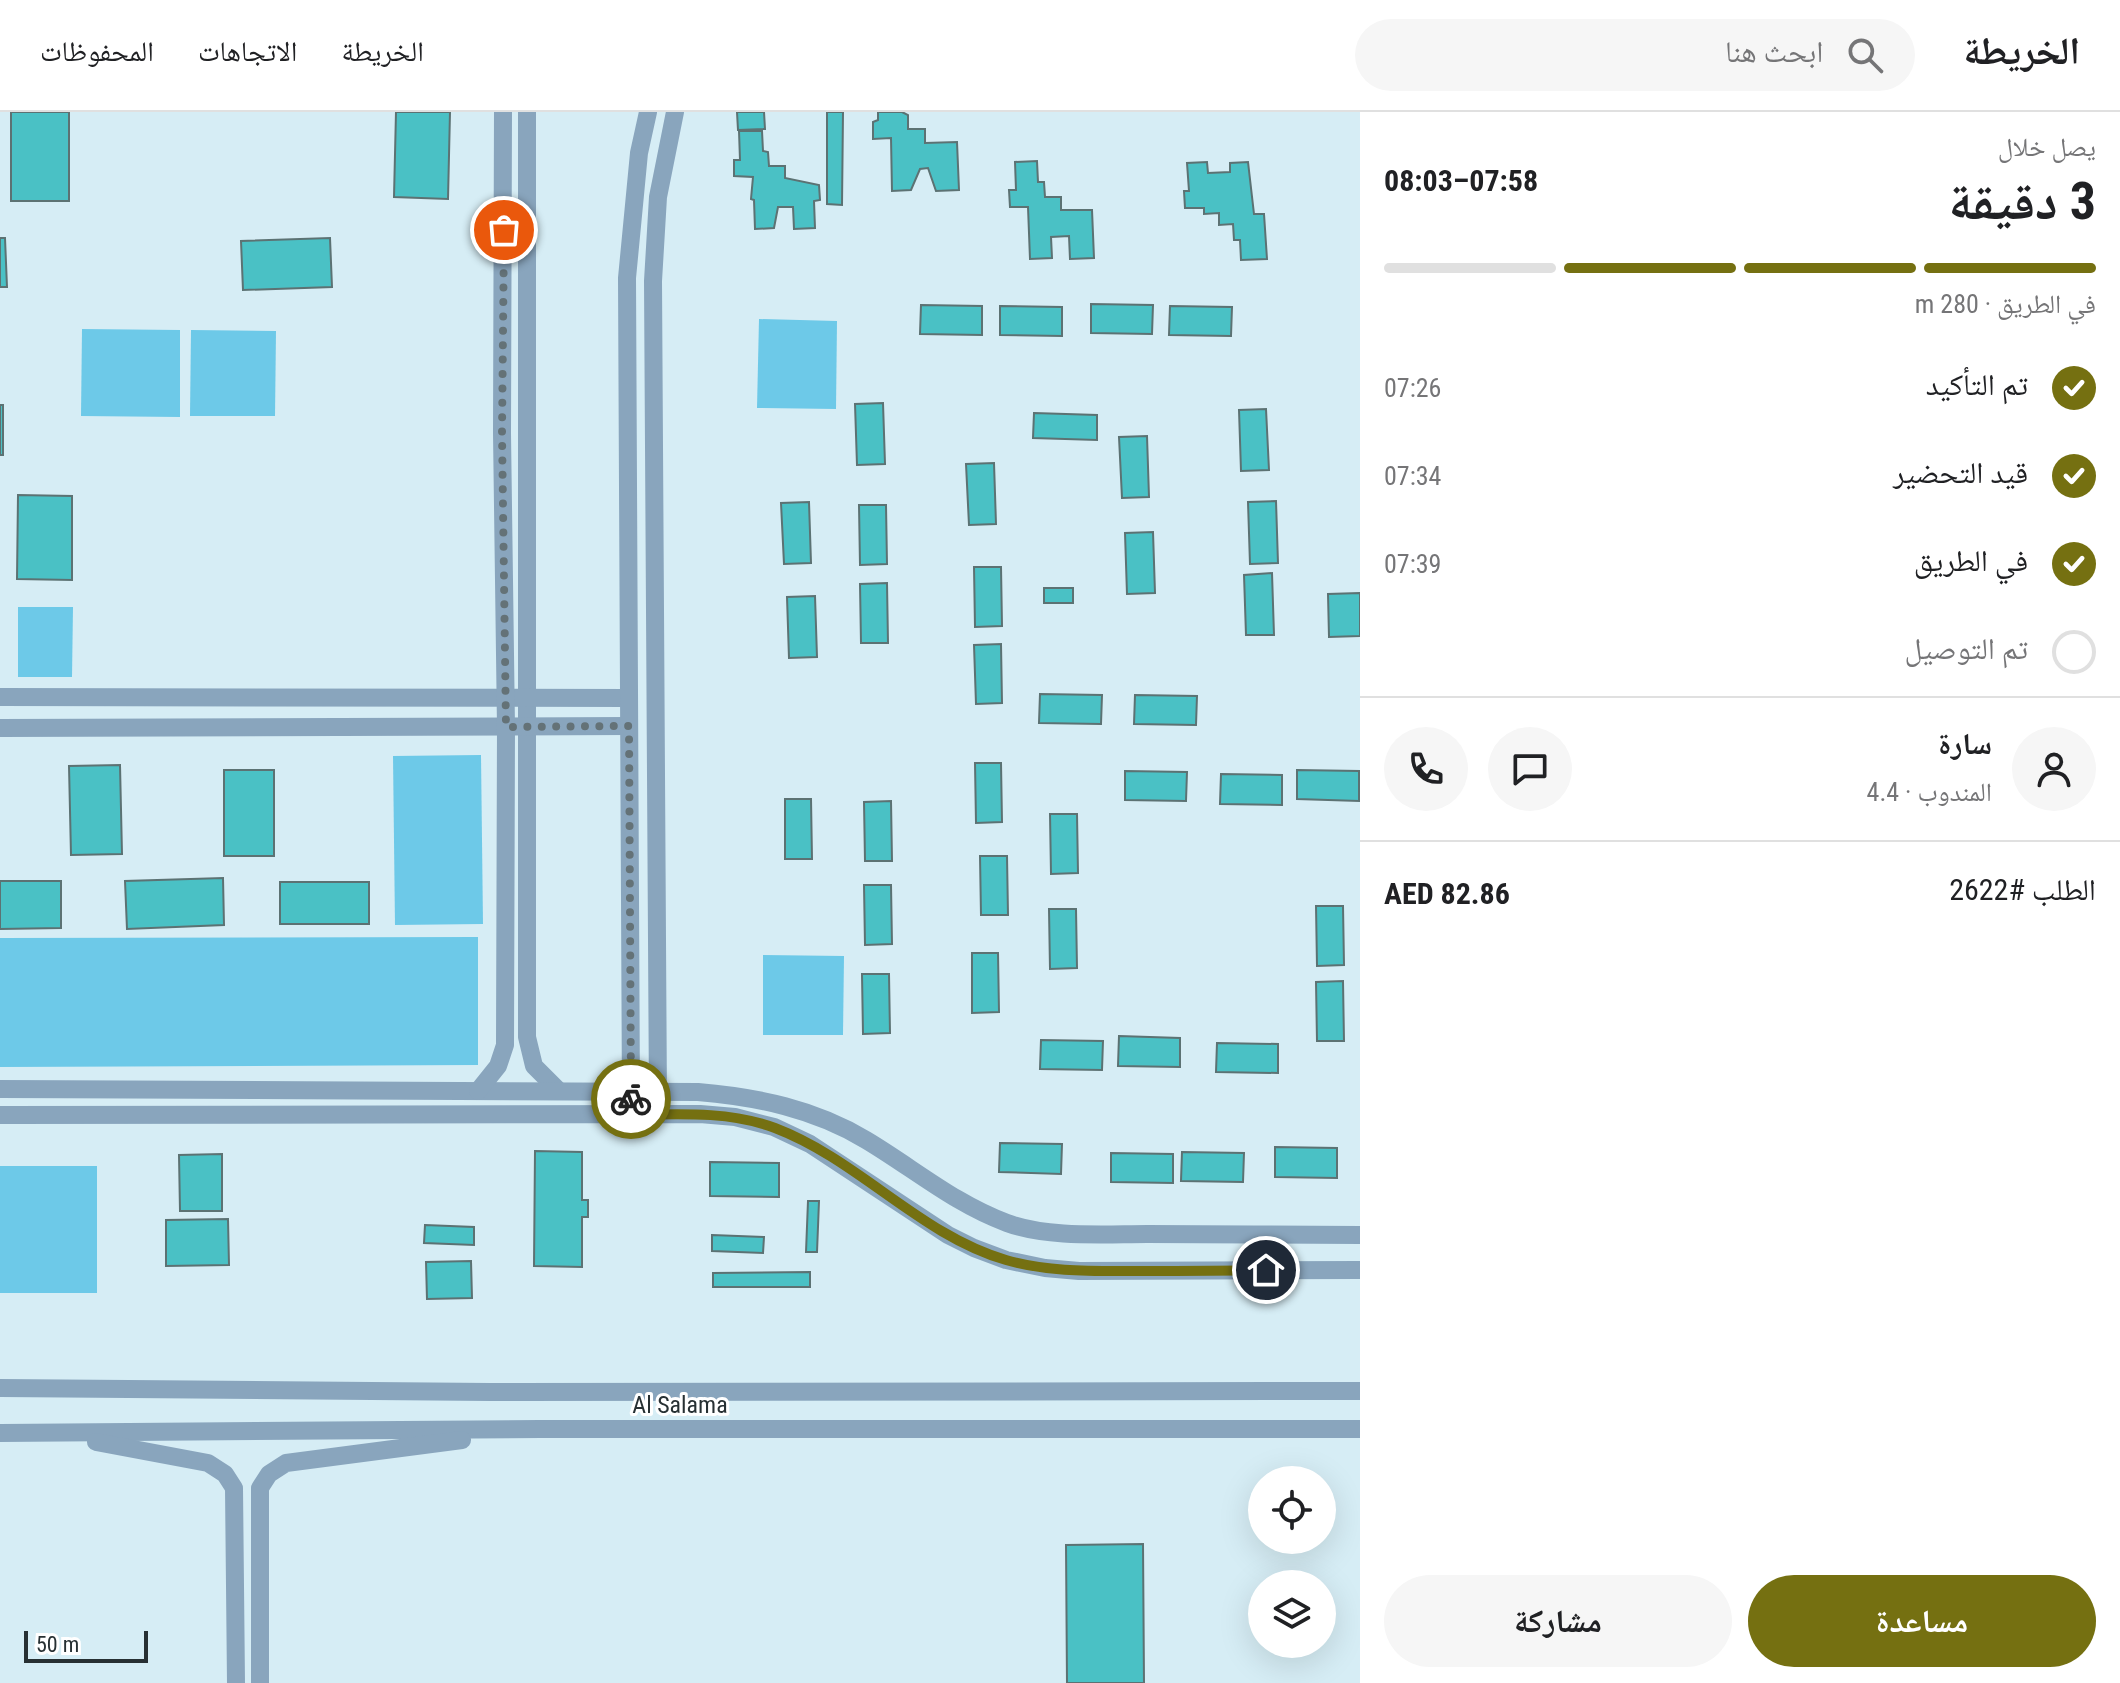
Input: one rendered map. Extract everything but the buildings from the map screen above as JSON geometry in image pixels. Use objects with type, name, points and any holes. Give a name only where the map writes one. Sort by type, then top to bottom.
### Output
[{"type":"street","points":[[478,1091],[498,1066],[505,1045],[503,112]]},
{"type":"street","points":[[527,112],[527,1037],[534,1066],[559,1091]]},
{"type":"street","points":[[631,1115],[627,278],[639,153],[648,112]]},
{"type":"street","points":[[658,1114],[653,281],[658,197],[675,112]]},
{"type":"street","points":[[0,697],[629,698]]},
{"type":"street","points":[[0,728],[629,726]]},
{"type":"street","points":[[0,1089],[658,1091],[732,1095],[773,1102],[821,1117],[864,1138],[958,1200],[1011,1225],[1085,1234],[1360,1235]]},
{"type":"street","points":[[0,1115],[658,1114],[735,1117],[774,1127],[810,1144],[948,1235],[1006,1260],[1079,1271],[1360,1270]]},
{"type":"street","name":"Al Salama","points":[[0,1388],[490,1392],[1360,1391]]},
{"type":"street","points":[[260,1683],[260,1488],[269,1474],[286,1463],[540,1429]]},
{"type":"street","name":"Al Salama","points":[[0,1433],[540,1429],[1360,1429]]},
{"type":"street","points":[[54,1434],[208,1463],[225,1474],[234,1488],[236,1683]]},
{"type":"shaded area","points":[[759,319],[837,321],[836,409],[757,408]]},
{"type":"shaded area","points":[[82,329],[180,330],[180,417],[81,416]]},
{"type":"shaded area","points":[[191,330],[276,331],[275,416],[190,416]]},
{"type":"shaded area","points":[[18,607],[73,607],[72,677],[18,677]]},
{"type":"shaded area","points":[[481,755],[483,924],[395,925],[393,756]]},
{"type":"shaded area","points":[[478,937],[478,1065],[0,1067],[0,938]]},
{"type":"shaded area","points":[[763,955],[844,956],[843,1035],[763,1035]]},
{"type":"shaded area","points":[[0,1166],[97,1166],[97,1293],[0,1293]]},
{"type":"way so far","points":[[504,230],[502,433],[506,727],[629,726],[631,1099]]},
{"type":"route","points":[[631,1099],[631,1115],[700,1114],[735,1117],[774,1127],[810,1144],[948,1235],[1006,1260],[1079,1271],[1266,1270]]}]
